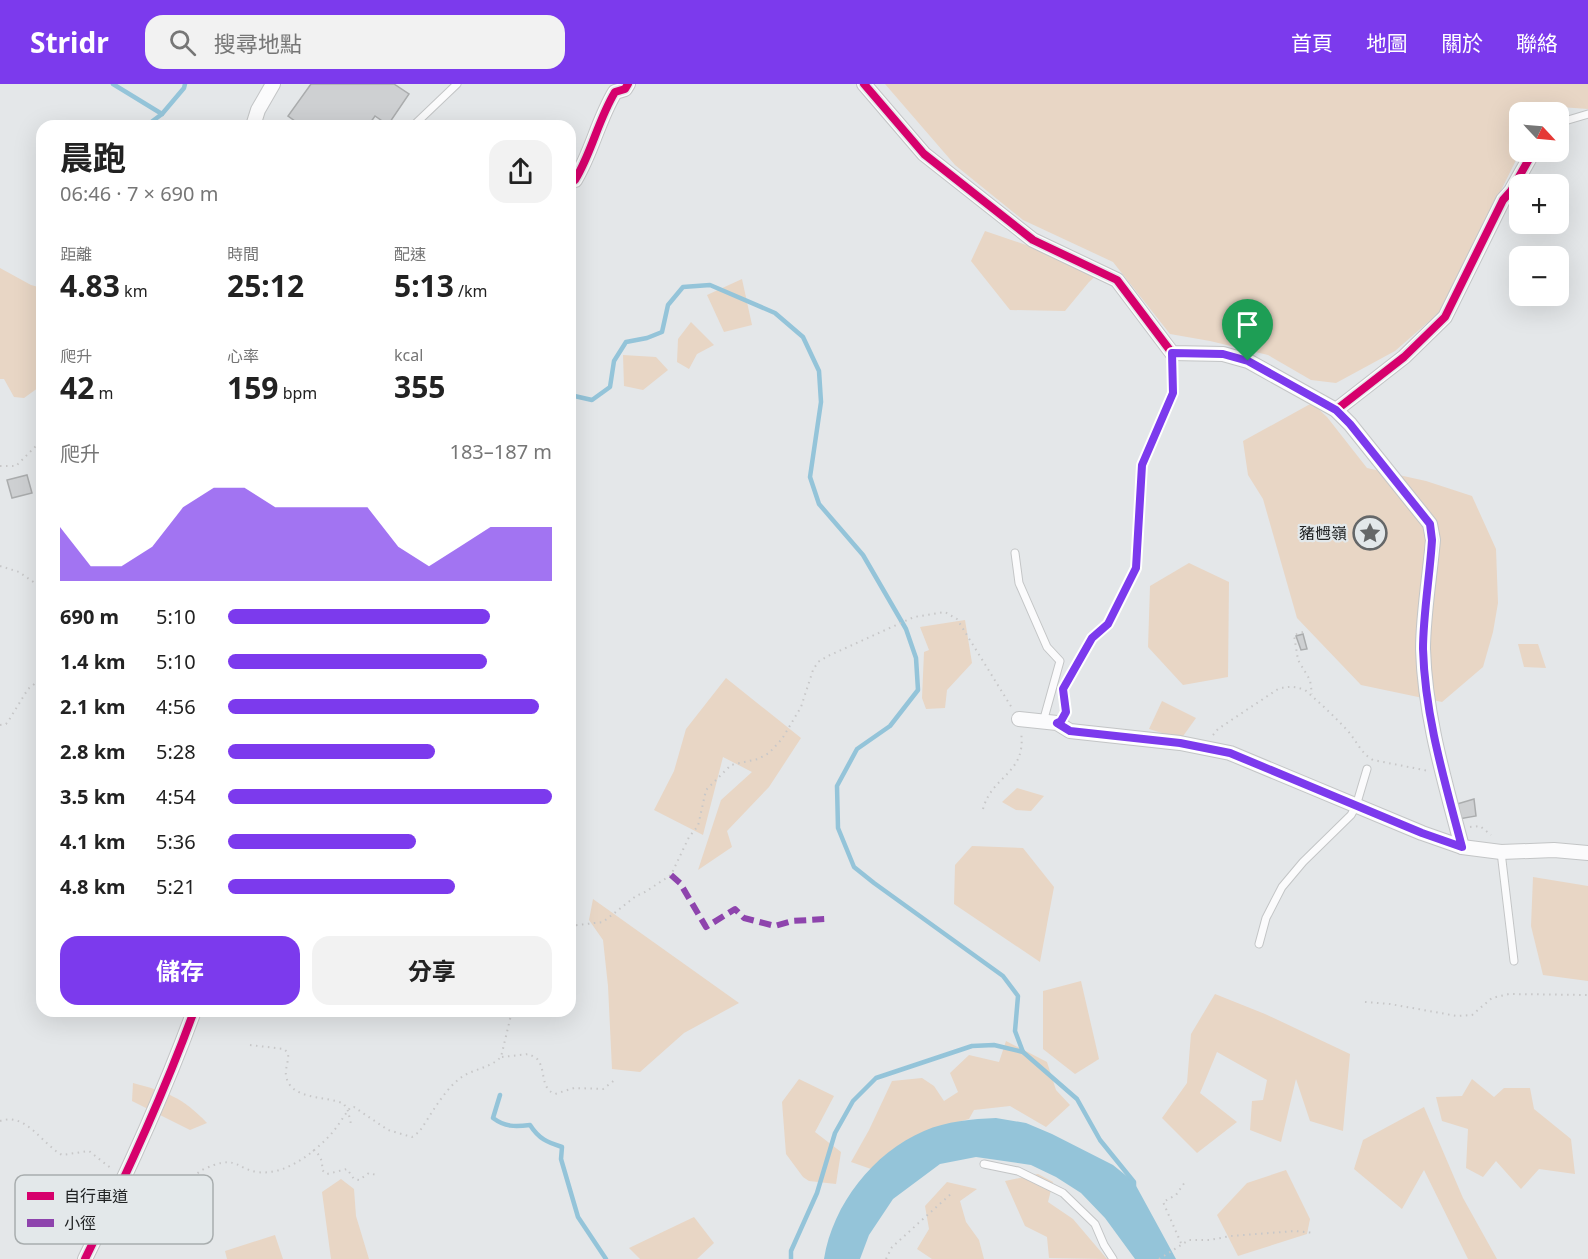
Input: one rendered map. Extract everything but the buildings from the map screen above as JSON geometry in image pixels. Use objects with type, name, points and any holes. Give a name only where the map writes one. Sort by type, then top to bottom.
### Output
[{"type":"street","points":[[255,120],[273,84]]},
{"type":"street","points":[[576,178],[591,149],[603,110],[615,92],[625,89],[628,84]]},
{"type":"street","points":[[864,84],[924,154],[1033,240],[1118,280],[1172,353],[1223,354],[1248,361],[1336,410],[1350,424],[1430,524],[1432,540],[1423,649],[1430,719],[1462,847]]},
{"type":"street","points":[[1336,410],[1404,357],[1445,317],[1503,200],[1511,191],[1527,162]]},
{"type":"street","points":[[1019,719],[1057,723],[1070,731],[1180,743],[1230,753],[1422,833],[1462,847],[1502,852],[1554,850],[1588,853]]},
{"type":"street","points":[[126,1175],[170,1077],[192,1017]]},
{"type":"street","points":[[84,1259],[92,1244]]},
{"type":"lane","points":[[419,120],[457,84]]},
{"type":"lane","points":[[1569,120],[1588,114]]},
{"type":"lane","points":[[1015,553],[1019,583],[1047,647],[1060,661],[1043,722]]},
{"type":"lane","points":[[1259,944],[1266,918],[1282,887],[1351,816],[1367,770]]},
{"type":"lane","points":[[1502,852],[1514,961]]},
{"type":"lane","points":[[984,1164],[1018,1171],[1063,1193],[1095,1224],[1113,1259]]},
{"type":"path","points":[[1057,723],[1061,721],[1066,712],[1063,689],[1092,638],[1108,624],[1136,568],[1142,465],[1173,393],[1172,353]]},
{"type":"path","points":[[0,466],[16,466],[36,446]]},
{"type":"path","points":[[0,566],[19,572],[36,584]]},
{"type":"path","points":[[576,925],[603,922],[636,896],[671,875],[689,837],[698,826],[706,790],[731,765],[758,759],[769,753],[782,739],[801,707],[810,676],[818,662],[914,617],[945,612],[957,620],[1019,719],[1022,738],[1021,754],[1015,768],[986,799],[983,809]]},
{"type":"path","points":[[1303,632],[1294,635],[1298,660],[1310,680],[1312,696]]},
{"type":"path","points":[[0,725],[9,720],[28,689],[36,683]]},
{"type":"path","points":[[1212,737],[1218,729],[1278,689],[1287,686],[1298,687],[1305,690],[1345,727],[1367,757],[1443,774]]},
{"type":"path","points":[[1365,1002],[1457,1016],[1472,1015],[1492,998],[1509,994],[1588,995]]},
{"type":"path","points":[[501,1058],[511,1017]]},
{"type":"path","points":[[250,1045],[284,1049],[288,1053],[285,1072],[291,1087],[306,1095],[344,1104],[351,1124]]},
{"type":"path","points":[[197,1175],[199,1172],[224,1162],[238,1163],[244,1169],[268,1173],[282,1170],[298,1162],[333,1132],[342,1117],[354,1107],[388,1130],[412,1137],[419,1132],[450,1088],[461,1078],[501,1058],[529,1054],[538,1060],[545,1084],[550,1092],[555,1094],[574,1088],[603,1089],[616,1079]]},
{"type":"path","points":[[0,1121],[12,1119],[22,1122],[62,1155],[88,1151],[113,1170]]},
{"type":"path","points":[[312,1150],[317,1153],[323,1163],[322,1170],[327,1174],[347,1169],[354,1179],[359,1180],[369,1173],[376,1175]]},
{"type":"path","points":[[1181,1243],[1163,1202],[1176,1195],[1185,1182]]},
{"type":"path","points":[[886,1259],[892,1247],[952,1193]]},
{"type":"path","points":[[1159,1259],[1189,1240],[1295,1231],[1314,1233]]},
{"type":"shaded area","points":[[885,84],[1588,84],[1588,109],[1569,108],[1569,102],[1509,102],[1509,162],[1515,162],[1442,310],[1395,351],[1336,383],[1311,380],[1268,355],[1170,334],[1113,262],[1023,220],[955,165]]},
{"type":"shaded area","points":[[985,231],[1044,251],[1098,274],[1065,311],[1010,310],[971,261]]},
{"type":"shaded area","points":[[0,268],[36,286],[36,389],[24,398],[14,397],[4,379],[0,379]]},
{"type":"shaded area","points":[[742,279],[752,325],[724,332],[707,295]]},
{"type":"shaded area","points":[[691,322],[714,345],[697,354],[689,369],[677,362],[678,339]]},
{"type":"shaded area","points":[[623,355],[656,357],[668,370],[643,390],[624,386]]},
{"type":"shaded area","points":[[1312,403],[1327,417],[1367,468],[1426,481],[1472,496],[1496,549],[1498,603],[1483,667],[1442,702],[1361,685],[1297,618],[1263,499],[1248,475],[1243,441]]},
{"type":"shaded area","points":[[1189,563],[1229,582],[1228,677],[1183,685],[1148,647],[1150,586]]},
{"type":"shaded area","points":[[965,620],[972,663],[947,690],[945,708],[926,709],[922,698],[924,652],[929,650],[920,627]]},
{"type":"shaded area","points":[[1518,644],[1538,644],[1546,668],[1524,667]]},
{"type":"shaded area","points":[[726,678],[801,738],[769,787],[727,831],[732,847],[698,870],[721,800],[752,772],[723,757],[703,835],[654,810],[674,771],[686,729]]},
{"type":"shaded area","points":[[1162,701],[1196,718],[1181,739],[1149,729]]},
{"type":"shaded area","points":[[1017,788],[1044,796],[1031,811],[1016,810],[1002,802]]},
{"type":"shaded area","points":[[972,846],[1023,848],[1054,887],[1040,962],[954,904],[955,865]]},
{"type":"shaded area","points":[[1533,877],[1588,886],[1588,981],[1543,975],[1531,926]]},
{"type":"shaded area","points":[[593,899],[739,1003],[684,1033],[640,1072],[612,1069],[603,940],[589,920]]},
{"type":"shaded area","points":[[1081,981],[1099,1059],[1075,1074],[1043,1049],[1043,991]]},
{"type":"shaded area","points":[[1215,994],[1265,1014],[1350,1054],[1343,1131],[1310,1121],[1296,1079],[1281,1142],[1250,1130],[1252,1101],[1263,1100],[1267,1080],[1217,1052],[1200,1093],[1237,1122],[1197,1153],[1162,1118],[1187,1083],[1191,1034]]},
{"type":"shaded area","points":[[1006,1041],[1047,1062],[1056,1090],[1070,1105],[1046,1127],[1010,1106],[974,1110],[969,1119],[928,1131],[904,1142],[871,1169],[851,1162],[892,1081],[922,1078],[934,1086],[944,1101],[958,1092],[950,1073],[969,1055],[999,1062]]},
{"type":"shaded area","points":[[799,1079],[834,1096],[815,1132],[841,1152],[836,1184],[809,1181],[803,1177],[786,1154],[782,1102]]},
{"type":"shaded area","points":[[1472,1079],[1494,1097],[1504,1088],[1530,1088],[1534,1109],[1571,1139],[1575,1174],[1539,1169],[1521,1189],[1496,1161],[1483,1177],[1466,1168],[1468,1129],[1442,1121],[1436,1097],[1462,1096]]},
{"type":"shaded area","points":[[133,1083],[155,1089],[182,1101],[207,1123],[190,1130],[132,1101]]},
{"type":"shaded area","points":[[1424,1107],[1463,1198],[1497,1259],[1468,1259],[1424,1170],[1402,1209],[1354,1169],[1363,1140]]},
{"type":"shaded area","points":[[1286,1170],[1310,1219],[1307,1234],[1238,1256],[1217,1215],[1247,1183]]},
{"type":"shaded area","points":[[1038,1174],[1053,1182],[1048,1202],[1073,1219],[1107,1259],[1049,1258],[1047,1237],[1025,1226],[1005,1181]]},
{"type":"shaded area","points":[[341,1179],[354,1189],[356,1216],[369,1259],[331,1259],[322,1192]]},
{"type":"shaded area","points":[[947,1182],[977,1189],[960,1201],[966,1222],[979,1240],[984,1259],[932,1259],[917,1249],[929,1229],[925,1206]]},
{"type":"shaded area","points":[[694,1217],[714,1243],[697,1259],[640,1259],[629,1248]]},
{"type":"shaded area","points":[[275,1235],[283,1259],[227,1259],[225,1251]]},
{"type":"water","points":[[996,1118],[1026,1123],[1113,1165],[1134,1182],[1176,1259],[1135,1259],[1105,1218],[1081,1193],[1031,1165],[976,1157],[940,1164],[893,1199],[869,1235],[860,1259],[824,1259],[836,1219],[846,1200],[872,1167],[888,1153],[924,1131],[942,1125]]},
{"type":"waterway","points":[[113,84],[162,114]]},
{"type":"waterway","points":[[154,120],[162,114],[185,84]]},
{"type":"waterway","points":[[576,396],[592,400],[610,387],[614,361],[626,342],[662,332],[668,305],[683,287],[710,285],[775,313],[803,337],[819,371],[821,402],[810,477],[819,504],[863,555],[906,629],[916,658],[918,690],[890,726],[857,749],[837,786],[838,828],[854,867],[1003,976],[1018,996],[1015,1031],[1023,1052],[1077,1099],[1100,1140],[1134,1182],[1134,1186]]},
{"type":"waterway","points":[[791,1259],[791,1251],[817,1193],[835,1133],[853,1101],[876,1078],[972,1046],[994,1045],[1023,1052]]},
{"type":"waterway","points":[[500,1095],[493,1118],[510,1126],[530,1125],[544,1139],[562,1147],[561,1159],[578,1217],[606,1259]]},
{"type":"marked path","points":[[671,875],[680,883],[706,927],[735,909],[744,918],[775,926],[792,921],[826,919]]},
{"type":"cycle path","points":[[576,178],[615,92],[625,89],[628,84]]},
{"type":"cycle path","points":[[864,84],[924,154],[1033,240],[1117,280],[1172,353],[1223,354],[1248,361],[1336,410],[1350,424],[1430,524],[1433,540],[1424,623],[1425,674],[1437,749],[1462,847]]},
{"type":"cycle path","points":[[1336,410],[1404,357],[1445,317],[1503,200],[1511,191],[1527,162]]},
{"type":"cycle path","points":[[125,1175],[170,1074],[192,1017]]},
{"type":"cycle path","points":[[85,1259],[92,1244]]},
{"type":"place","name":"豬乸嶺","points":[[1370,533]]},
{"type":"route","points":[[1172,353],[1223,354],[1248,361],[1336,410],[1350,424],[1430,524],[1432,540],[1423,649],[1430,719],[1462,847],[1422,833],[1230,753],[1180,743],[1070,731],[1063,729],[1057,723],[1061,721],[1066,712],[1063,689],[1092,638],[1108,624],[1136,568],[1142,465],[1173,393],[1172,353]]}]
